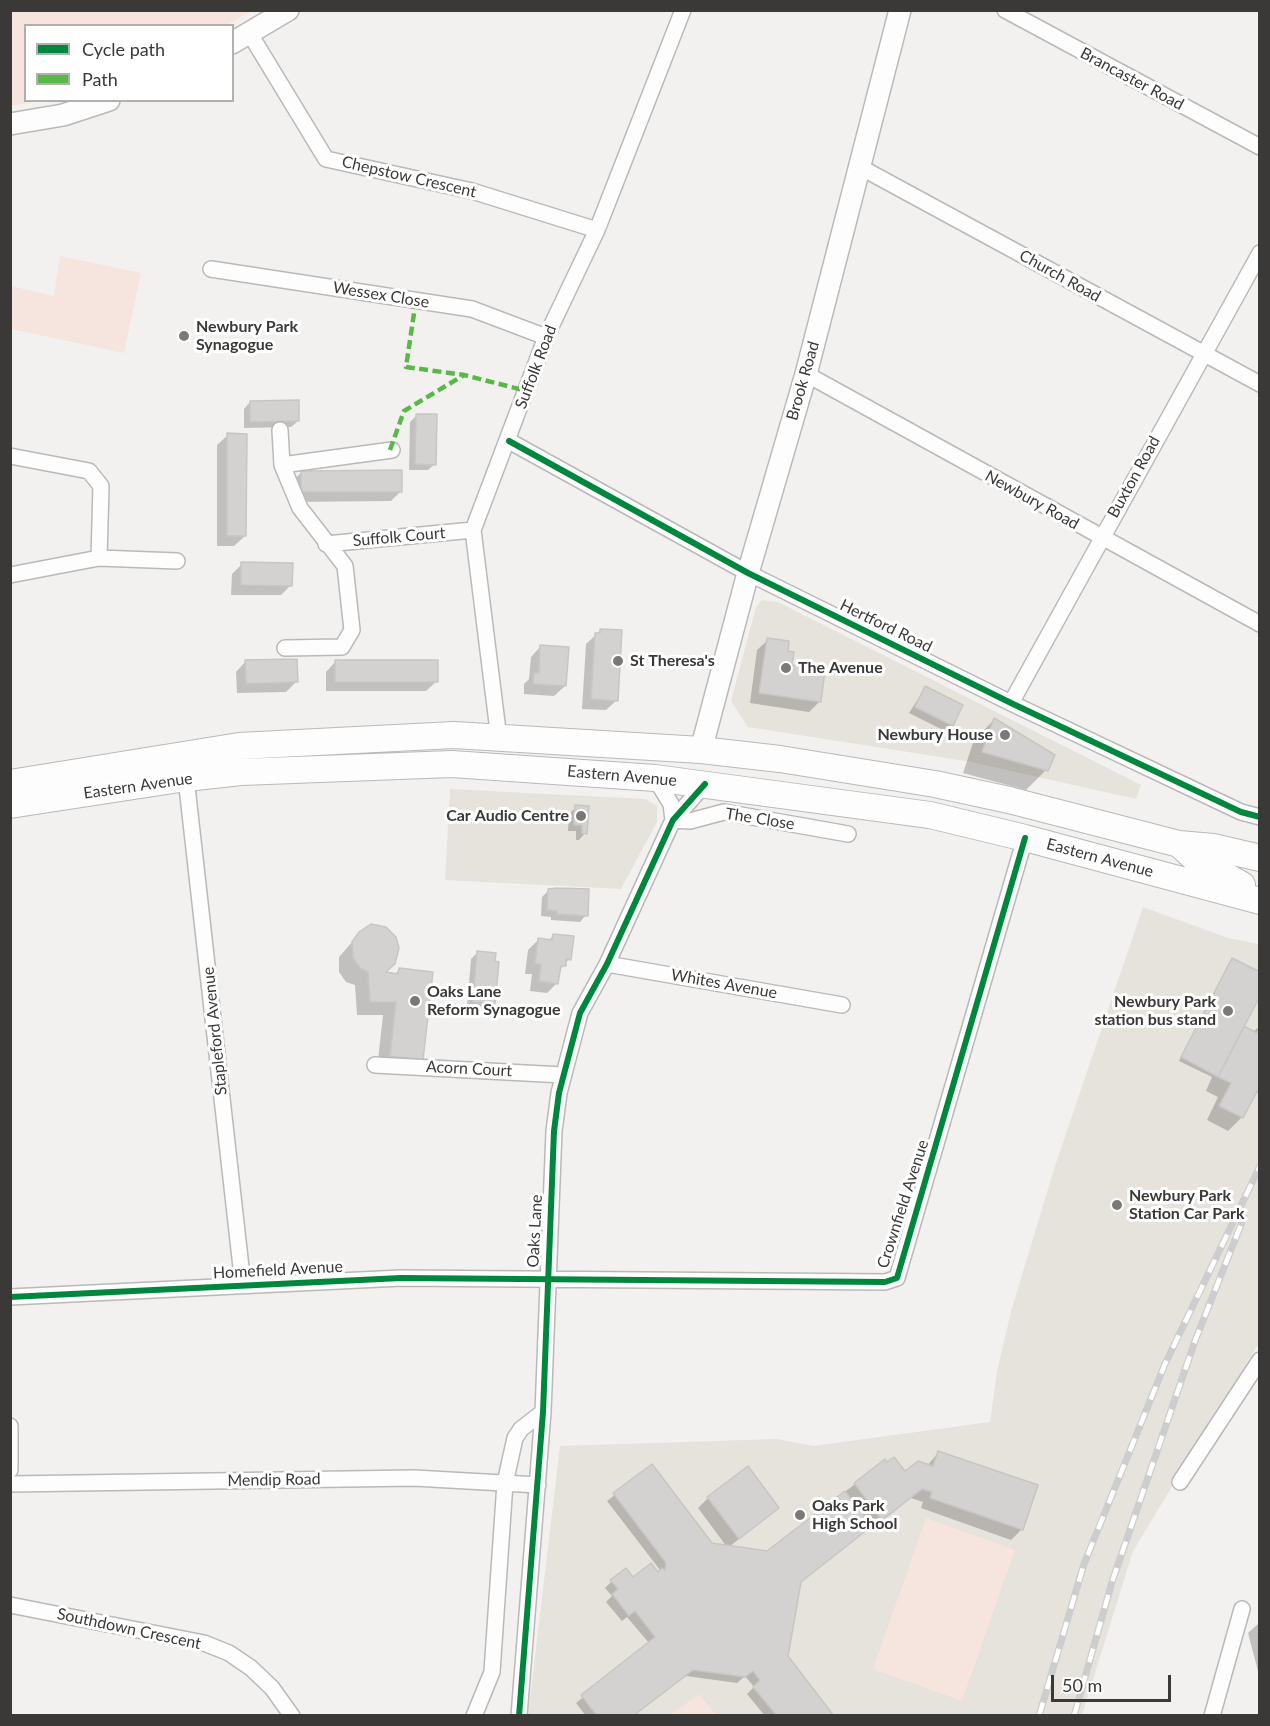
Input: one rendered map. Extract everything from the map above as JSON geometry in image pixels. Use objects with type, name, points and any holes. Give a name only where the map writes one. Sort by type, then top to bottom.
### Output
[{"type":"highway","name":"Eastern Avenue","points":[[10,783],[239,746],[454,735],[701,750],[780,759],[935,784],[1009,800],[1179,844],[1213,847],[1260,858]]},
{"type":"highway","name":"Eastern Avenue","points":[[10,805],[186,778],[241,772],[452,764],[655,778],[930,815],[1250,890]]},
{"type":"highway","points":[[1179,844],[1204,867],[1214,869],[1250,890]]},
{"type":"street","points":[[241,38],[288,10]]},
{"type":"street","name":"Suffolk Road","points":[[499,739],[473,530],[546,338],[597,230],[683,10]]},
{"type":"street","name":"Brook Road","points":[[701,750],[748,573],[806,374],[900,10]]},
{"type":"street","name":"Brancaster Road","points":[[1005,10],[1260,147]]},
{"type":"street","name":"Chepstow Crescent","points":[[241,38],[326,159],[472,191],[597,230]]},
{"type":"street","points":[[10,124],[63,116],[103,102]]},
{"type":"street","name":"Church Road","points":[[860,167],[1260,384]]},
{"type":"street","name":"Buxton Road","points":[[1011,703],[1260,253]]},
{"type":"street","name":"Wessex Close","points":[[211,269],[472,309],[546,338]]},
{"type":"street","name":"Newbury Road","points":[[806,374],[1260,624]]},
{"type":"street","name":"Suffolk Court","points":[[280,430],[282,465],[300,508],[345,566],[352,630],[342,647],[285,648]]},
{"type":"street","name":"Hertford Road","points":[[508,441],[748,573],[1011,703],[1241,812],[1260,817]]},
{"type":"street","points":[[282,465],[392,450]]},
{"type":"street","points":[[10,456],[89,471],[101,486],[99,558]]},
{"type":"street","name":"Suffolk Court","points":[[326,544],[473,530]]},
{"type":"street","points":[[10,575],[99,558],[177,561]]},
{"type":"street","name":"Stapleford Avenue","points":[[186,778],[243,1285]]},
{"type":"street","points":[[655,778],[671,804],[673,820]]},
{"type":"street","name":"Oaks Lane","points":[[519,1716],[543,1412],[554,1131],[563,1075],[580,1012],[607,964],[673,820],[705,784]]},
{"type":"street","name":"The Close","points":[[673,820],[699,820],[724,812],[848,834]]},
{"type":"street","name":"Crownfield Avenue","points":[[547,1279],[885,1282],[897,1278],[1025,838]]},
{"type":"street","name":"Whites Avenue","points":[[607,964],[842,1005]]},
{"type":"street","name":"Acorn Court","points":[[375,1065],[563,1075]]},
{"type":"street","name":"Homefield Avenue","points":[[10,1297],[401,1278],[547,1279]]},
{"type":"street","points":[[1180,1482],[1260,1360]]},
{"type":"street","points":[[474,1716],[492,1672],[505,1483],[515,1438],[521,1429],[543,1412]]},
{"type":"street","points":[[10,1426],[10,1470]]},
{"type":"street","name":"Mendip Road","points":[[10,1484],[414,1478],[538,1485]]},
{"type":"street","name":"Southdown Crescent","points":[[10,1605],[204,1643],[229,1653],[251,1668],[272,1688],[291,1716]]},
{"type":"street","points":[[1212,1716],[1242,1609]]},
{"type":"shaded area","points":[[11,10],[252,10],[229,24],[24,24],[24,102],[33,102],[11,106]]},
{"type":"shaded area","points":[[60,256],[141,273],[124,353],[11,329],[11,286],[54,296]]},
{"type":"shaded area","points":[[762,600],[778,602],[1141,785],[1136,799],[966,761],[748,727],[731,701],[756,607]]},
{"type":"shaded area","points":[[450,789],[645,799],[657,806],[657,822],[621,889],[445,880]]},
{"type":"shaded area","points":[[1143,907],[1228,938],[1259,944],[1259,1343],[1133,1551],[1082,1715],[528,1716],[560,1446],[777,1439],[813,1446],[990,1422],[997,1371],[1012,1308],[1055,1166]]},
{"type":"shaded area","points":[[926,1518],[1015,1550],[962,1701],[873,1669]]},
{"type":"shaded area","points":[[699,1694],[716,1715],[670,1715]]},
{"type":"building","points":[[299,400],[299,421],[250,422],[250,401]]},
{"type":"building","points":[[416,414],[437,414],[436,465],[415,464]]},
{"type":"building","points":[[227,433],[247,434],[246,536],[227,536]]},
{"type":"building","points":[[402,470],[402,492],[301,492],[301,471]]},
{"type":"building","points":[[241,562],[293,563],[292,586],[241,585]]},
{"type":"building","points":[[600,629],[622,630],[618,701],[591,699],[595,633],[600,633]]},
{"type":"building","name":"The Avenue","points":[[767,638],[789,641],[788,651],[794,652],[792,665],[825,670],[821,702],[759,693]]},
{"type":"building","points":[[540,645],[569,647],[566,686],[533,684],[534,673],[539,673]]},
{"type":"building","points":[[297,659],[298,682],[246,684],[245,660]]},
{"type":"building","points":[[335,660],[438,660],[438,682],[335,682]]},
{"type":"building","points":[[925,686],[963,705],[953,726],[915,707]]},
{"type":"building","name":"Newbury House","points":[[994,718],[1055,755],[1048,771],[982,752]]},
{"type":"building","name":"Car Audio Centre","points":[[575,805],[589,806],[587,834],[582,833],[582,825],[574,825]]},
{"type":"building","points":[[548,889],[589,889],[588,916],[557,914],[557,911],[547,910]]},
{"type":"building","points":[[371,924],[386,927],[396,937],[399,948],[395,964],[386,972],[398,974],[399,968],[433,972],[423,1060],[390,1056],[396,1002],[370,1002],[368,972],[360,968],[353,958],[352,942],[359,932]]},
{"type":"building","points":[[553,934],[574,936],[571,960],[566,959],[566,966],[561,966],[558,984],[539,981],[541,964],[535,964],[538,938],[552,940]]},
{"type":"building","points":[[477,951],[496,953],[495,961],[499,962],[495,1004],[473,1002]]},
{"type":"building","name":"Newbury Park station bus stand","points":[[1232,958],[1260,972],[1260,996],[1218,1077],[1181,1057]]},
{"type":"building","points":[[1244,1026],[1257,1033],[1260,1027],[1260,1086],[1243,1118],[1219,1106],[1231,1083],[1218,1077]]},
{"type":"building","points":[[938,1451],[1038,1485],[1023,1530],[930,1498],[932,1492],[922,1489],[882,1520],[854,1483],[885,1459],[887,1462],[894,1457],[905,1471],[918,1461],[933,1466]]},
{"type":"building","name":"Oaks Park High School","points":[[652,1464],[712,1543],[767,1551],[845,1491],[872,1526],[801,1582],[788,1656],[834,1716],[777,1716],[753,1687],[760,1680],[753,1671],[745,1677],[693,1670],[633,1716],[597,1716],[581,1695],[655,1637],[635,1611],[629,1616],[612,1594],[618,1589],[610,1580],[626,1568],[633,1577],[651,1563],[658,1572],[662,1568],[665,1570],[666,1563],[613,1493]]},
{"type":"building","points":[[748,1466],[779,1508],[739,1539],[707,1497]]},
{"type":"railway","points":[[1039,1716],[1084,1564],[1165,1364],[1260,1166]]},
{"type":"railway","points":[[1074,1716],[1112,1582],[1195,1341],[1244,1217]]},
{"type":"marked path","points":[[416,300],[406,367],[464,375],[527,391]]},
{"type":"marked path","points":[[390,450],[404,411],[464,375]]},
{"type":"cycle path","points":[[509,441],[748,573],[1011,703],[1241,812],[1260,817]]},
{"type":"cycle path","points":[[519,1716],[543,1412],[554,1131],[559,1093],[580,1013],[607,964],[673,820],[705,784]]},
{"type":"cycle path","points":[[10,1297],[401,1278],[885,1282],[897,1278],[1025,838]]},
{"type":"place","name":"Newbury Park Synagogue","points":[[184,336]]},
{"type":"place","name":"St Theresa's","points":[[618,661]]},
{"type":"place","name":"The Avenue","points":[[786,668]]},
{"type":"place","name":"Newbury House","points":[[1005,735]]},
{"type":"place","name":"Car Audio Centre","points":[[581,816]]},
{"type":"place","name":"Oaks Lane Reform Synagogue","points":[[415,1001]]},
{"type":"place","name":"Newbury Park station bus stand","points":[[1228,1011]]},
{"type":"place","name":"Newbury Park Station Car Park","points":[[1117,1205]]},
{"type":"place","name":"Oaks Park High School","points":[[800,1515]]}]
